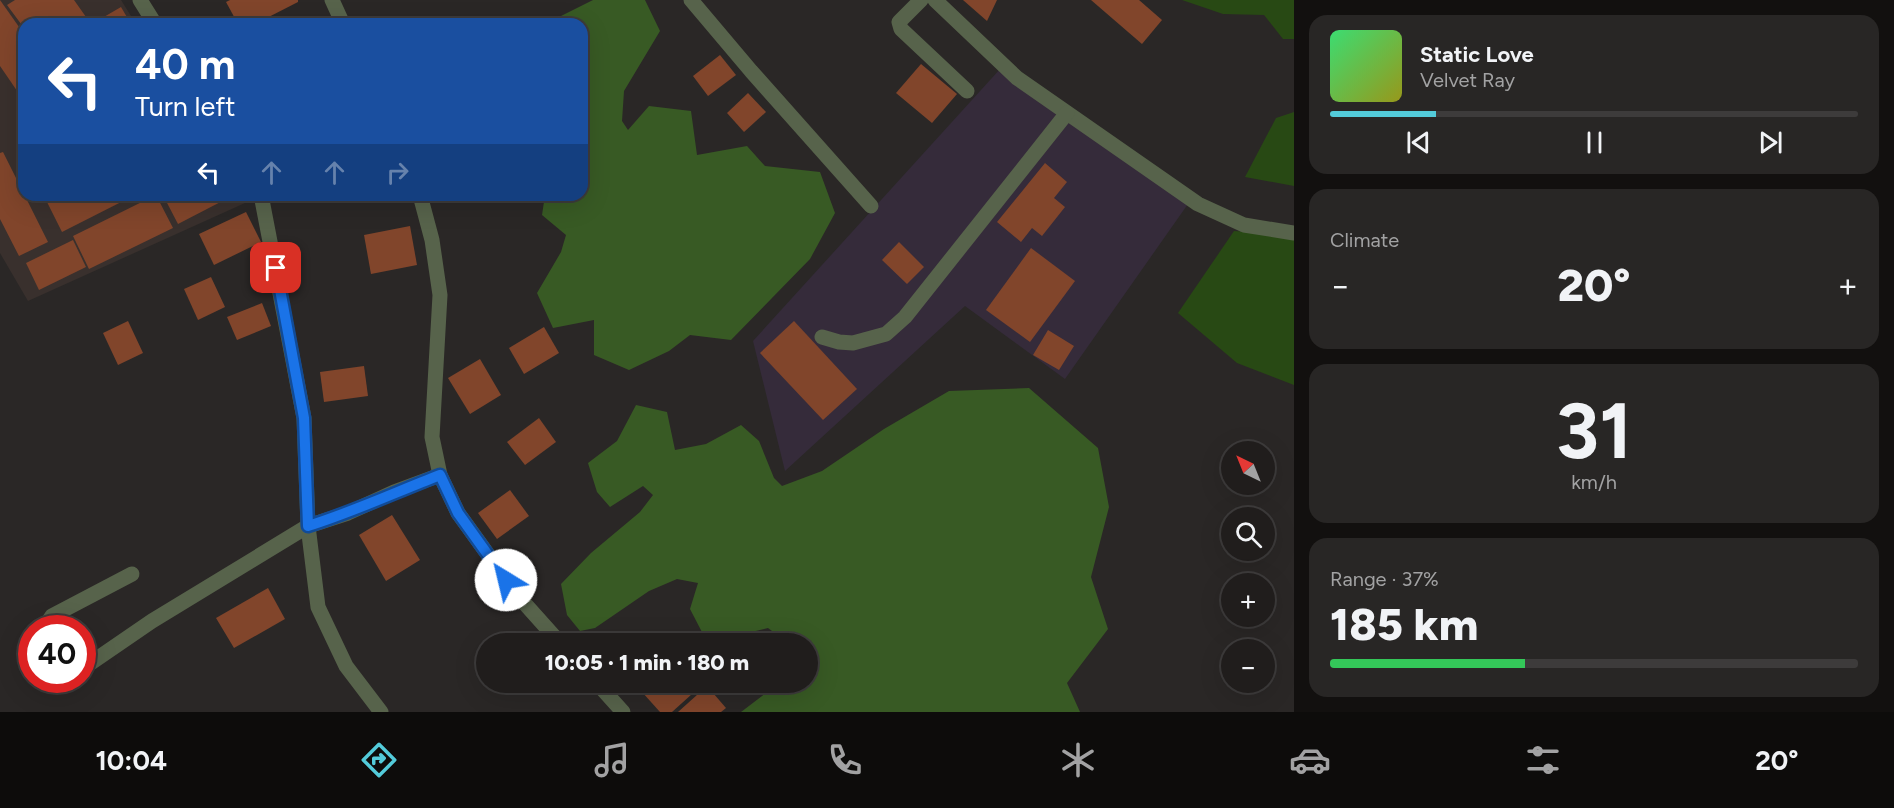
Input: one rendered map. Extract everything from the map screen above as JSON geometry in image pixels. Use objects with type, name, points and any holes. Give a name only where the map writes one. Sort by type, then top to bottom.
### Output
[{"type":"street","points":[[140,0],[151,18]]},
{"type":"street","points":[[332,0],[340,18]]},
{"type":"street","points":[[691,0],[758,80],[872,206]]},
{"type":"street","points":[[921,0],[900,22],[901,29],[967,91]]},
{"type":"street","points":[[934,0],[1017,78],[1198,204],[1244,225],[1294,233]]},
{"type":"street","points":[[822,337],[853,343],[886,334],[905,317],[1067,113]]},
{"type":"street","points":[[262,201],[304,418],[308,526],[318,607],[346,666],[381,712]]},
{"type":"street","points":[[422,201],[432,240],[440,295],[432,437],[440,475],[458,513],[518,596],[551,633]]},
{"type":"street","points":[[96,660],[153,621],[308,526],[348,513],[394,492],[440,475]]},
{"type":"street","points":[[54,615],[132,574]]},
{"type":"street","points":[[606,693],[624,712]]},
{"type":"shaded area","points":[[0,0],[121,0],[132,18],[18,18],[18,201],[244,201],[245,203],[28,301],[0,253]]},
{"type":"shaded area","points":[[1001,68],[1188,204],[1065,379],[965,306],[785,471],[753,341]]},
{"type":"green space","points":[[593,0],[645,0],[660,31],[624,91],[622,121],[628,130],[649,106],[691,111],[697,155],[747,146],[765,166],[820,172],[835,213],[810,259],[731,340],[690,335],[669,351],[629,370],[594,355],[594,320],[553,328],[537,293],[561,252],[566,235],[542,215],[544,201],[588,201],[588,18],[557,18]]},
{"type":"green space","points":[[1182,0],[1294,0],[1294,39],[1283,39],[1264,15],[1223,14]]},
{"type":"green space","points":[[1294,112],[1294,186],[1245,177],[1276,118]]},
{"type":"green space","points":[[1234,231],[1294,235],[1294,385],[1237,363],[1178,313]]},
{"type":"green space","points":[[1029,388],[1098,448],[1109,507],[1091,577],[1108,629],[1067,683],[1080,712],[741,712],[766,693],[818,693],[818,633],[775,633],[768,628],[747,633],[702,633],[690,609],[698,583],[677,579],[649,591],[595,628],[580,631],[567,615],[561,584],[591,553],[640,512],[653,495],[643,486],[610,507],[597,492],[588,463],[617,441],[636,405],[667,412],[675,450],[706,444],[741,425],[759,441],[774,478],[782,486],[822,471],[884,429],[949,391]]},
{"type":"building","points":[[0,0],[18,26],[18,92],[0,66]]},
{"type":"building","points":[[15,0],[74,0],[87,18],[18,18],[18,20],[7,5]]},
{"type":"building","points":[[230,0],[298,0],[267,18],[235,18],[226,2]]},
{"type":"building","points":[[963,0],[997,0],[987,21]]},
{"type":"building","points":[[1091,0],[1139,0],[1162,20],[1142,44]]},
{"type":"building","points":[[121,7],[127,18],[102,18]]},
{"type":"building","points":[[720,55],[736,75],[708,96],[693,76]]},
{"type":"building","points":[[921,64],[957,94],[932,123],[896,93]]},
{"type":"building","points":[[748,93],[766,112],[744,132],[727,113]]},
{"type":"building","points":[[3,152],[18,182],[18,201],[28,201],[48,242],[19,256],[0,219],[0,153]]},
{"type":"building","points":[[1045,163],[1067,182],[1054,198],[1065,207],[1042,236],[1032,228],[1021,242],[997,222]]},
{"type":"building","points":[[49,201],[123,201],[62,232],[47,202]]},
{"type":"building","points":[[144,201],[159,201],[173,228],[89,269],[73,236]]},
{"type":"building","points":[[166,201],[222,201],[178,224]]},
{"type":"building","points":[[246,212],[261,242],[214,265],[199,234]]},
{"type":"building","points":[[410,226],[417,265],[371,274],[364,235]]},
{"type":"building","points":[[73,240],[86,267],[39,290],[26,263]]},
{"type":"building","points":[[899,242],[924,267],[907,284],[882,260]]},
{"type":"building","points":[[1031,248],[1075,281],[1030,342],[986,310]]},
{"type":"building","points":[[211,277],[225,307],[198,320],[184,289]]},
{"type":"building","points":[[262,303],[271,326],[237,340],[227,317]]},
{"type":"building","points":[[128,321],[143,353],[118,365],[103,333]]},
{"type":"building","points":[[794,321],[857,389],[823,420],[760,353]]},
{"type":"building","points":[[544,327],[559,353],[524,374],[509,348]]},
{"type":"building","points":[[1048,330],[1074,346],[1059,370],[1033,355]]},
{"type":"building","points":[[480,359],[501,395],[470,414],[448,378]]},
{"type":"building","points":[[364,366],[368,396],[324,402],[320,372]]},
{"type":"building","points":[[539,418],[556,442],[525,465],[507,442]]},
{"type":"building","points":[[510,490],[529,516],[497,539],[478,513]]},
{"type":"building","points":[[392,515],[420,560],[386,581],[359,535]]},
{"type":"building","points":[[268,588],[285,619],[234,648],[216,618]]},
{"type":"building","points":[[643,693],[693,693],[672,712],[660,712]]},
{"type":"building","points":[[699,693],[713,693],[726,708],[721,712],[678,712]]},
{"type":"route","points":[[276,268],[304,418],[308,526],[348,513],[394,492],[440,475],[458,513],[506,580]]}]
